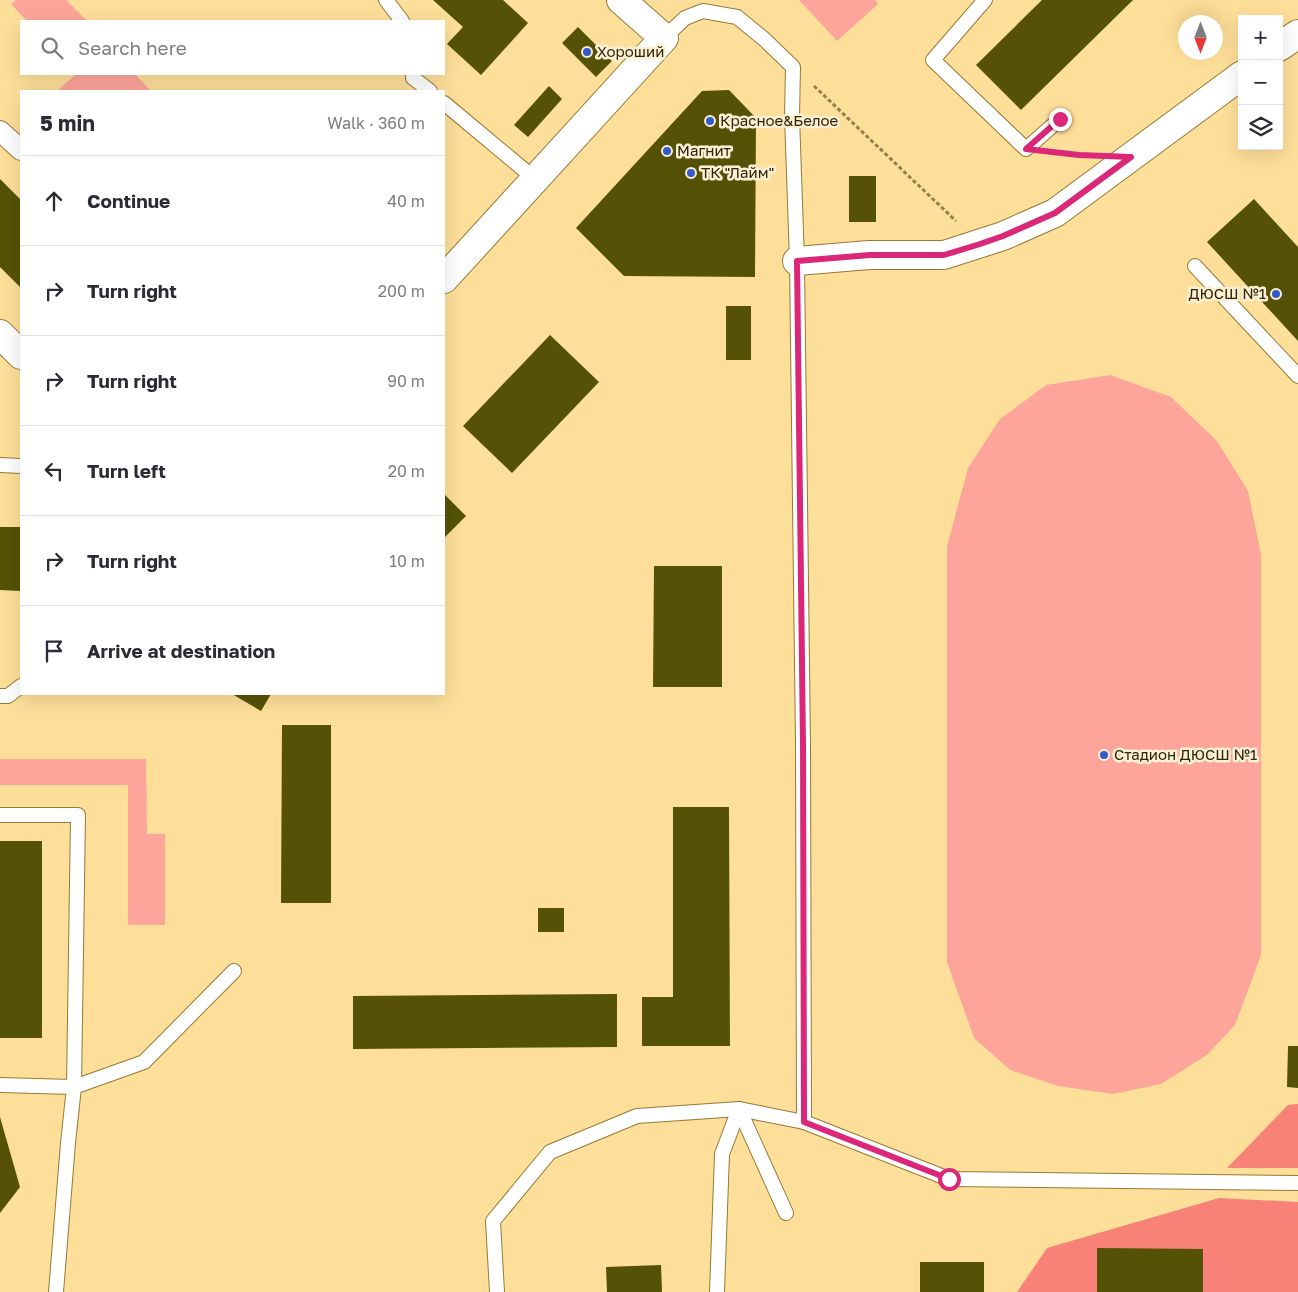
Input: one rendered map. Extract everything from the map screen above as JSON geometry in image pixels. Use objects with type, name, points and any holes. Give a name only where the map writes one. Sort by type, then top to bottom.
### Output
[{"type":"street","points":[[445,278],[664,38],[621,0]]},
{"type":"street","points":[[1283,45],[1298,34]]},
{"type":"street","points":[[797,261],[870,255],[944,255],[1003,236],[1055,213],[1238,78]]},
{"type":"street","points":[[0,131],[20,149]]},
{"type":"street","points":[[0,334],[20,354]]},
{"type":"lane","points":[[386,0],[401,20]]},
{"type":"lane","points":[[985,0],[933,60],[1026,149],[1060,119]]},
{"type":"lane","points":[[664,38],[685,18],[703,11],[737,17],[764,39],[793,67],[792,116],[797,261],[803,754],[804,1122]]},
{"type":"lane","points":[[413,75],[413,78],[429,90]]},
{"type":"lane","points":[[445,104],[535,179]]},
{"type":"lane","points":[[1195,266],[1298,376]]},
{"type":"lane","points":[[0,466],[20,466]]},
{"type":"lane","points":[[0,696],[8,696],[20,687]]},
{"type":"lane","points":[[0,815],[78,815],[74,1087],[56,1292]]},
{"type":"lane","points":[[0,1085],[74,1087],[144,1062],[234,971]]},
{"type":"lane","points":[[739,1109],[786,1213]]},
{"type":"lane","points":[[717,1292],[722,1154],[739,1109]]},
{"type":"lane","points":[[496,1292],[493,1222],[550,1152],[637,1116],[739,1109],[804,1122],[949,1179],[1298,1183]]},
{"type":"path","points":[[793,67],[980,244]]},
{"type":"path","points":[[1026,149],[1088,155]]},
{"type":"shaded area","points":[[16,0],[66,0],[86,20],[26,20],[11,4]]},
{"type":"shaded area","points":[[799,0],[875,0],[878,4],[837,41]]},
{"type":"shaded area","points":[[75,75],[136,75],[150,90],[58,90]]},
{"type":"shaded area","name":"Стадион ДЮСШ №1","points":[[1110,375],[1171,397],[1217,441],[1248,491],[1261,555],[1261,955],[1235,1025],[1207,1055],[1161,1084],[1113,1094],[1058,1086],[1010,1070],[974,1038],[947,962],[947,546],[968,468],[1000,419],[1046,385]]},
{"type":"shaded area","points":[[0,759],[146,759],[147,834],[165,834],[165,925],[128,925],[128,785],[0,785]]},
{"type":"shaded area","points":[[1298,1104],[1298,1168],[1227,1168],[1288,1105]]},
{"type":"shaded area","points":[[1219,1198],[1298,1202],[1298,1292],[1017,1292],[1047,1248]]},
{"type":"building","points":[[433,0],[503,0],[528,23],[481,75],[447,44],[463,27]]},
{"type":"building","points":[[1042,0],[1133,0],[1021,110],[976,65]]},
{"type":"building","name":"Хороший","points":[[578,27],[612,61],[596,77],[562,43]]},
{"type":"building","points":[[549,86],[562,99],[528,137],[514,125]]},
{"type":"building","name":"ТК \"Лайм\"","points":[[729,90],[756,118],[755,277],[624,276],[576,228],[702,91]]},
{"type":"building","points":[[849,176],[876,176],[876,222],[849,222]]},
{"type":"building","points":[[0,179],[20,199],[20,287],[0,267]]},
{"type":"building","name":"ДЮСШ №1","points":[[1254,199],[1298,247],[1298,341],[1207,242]]},
{"type":"building","points":[[726,306],[751,306],[751,360],[726,360]]},
{"type":"building","points":[[550,335],[599,382],[512,473],[463,426]]},
{"type":"building","points":[[445,495],[466,516],[445,537]]},
{"type":"building","points":[[0,527],[20,527],[20,591],[0,590]]},
{"type":"building","points":[[654,566],[722,566],[722,687],[653,687]]},
{"type":"building","points":[[234,695],[270,695],[261,711]]},
{"type":"building","points":[[282,725],[331,725],[331,903],[281,903]]},
{"type":"building","points":[[673,807],[729,807],[730,1046],[642,1046],[642,997],[673,997]]},
{"type":"building","points":[[0,841],[42,841],[42,1038],[0,1038]]},
{"type":"building","points":[[538,908],[564,908],[564,932],[538,932]]},
{"type":"building","points":[[617,994],[617,1047],[353,1049],[353,996]]},
{"type":"building","points":[[1288,1046],[1298,1046],[1298,1088],[1287,1087]]},
{"type":"building","points":[[0,1117],[20,1187],[0,1213]]},
{"type":"building","points":[[1097,1248],[1203,1249],[1203,1292],[1097,1292]]},
{"type":"building","points":[[920,1262],[984,1262],[984,1292],[920,1292]]},
{"type":"building","points":[[661,1265],[662,1292],[607,1292],[606,1267]]},
{"type":"place","name":"Хороший","points":[[587,52]]},
{"type":"place","name":"Красное&Белое","points":[[710,121]]},
{"type":"place","name":"Магнит","points":[[667,151]]},
{"type":"place","name":"ТК \"Лайм\"","points":[[691,173]]},
{"type":"place","name":"ДЮСШ №1","points":[[1276,294]]},
{"type":"place","name":"Стадион ДЮСШ №1","points":[[1104,755]]},
{"type":"route","points":[[949,1179],[804,1122],[803,744],[797,261],[870,255],[944,255],[980,244],[1055,213],[1131,157],[1079,155],[1026,149],[1060,119]]}]
